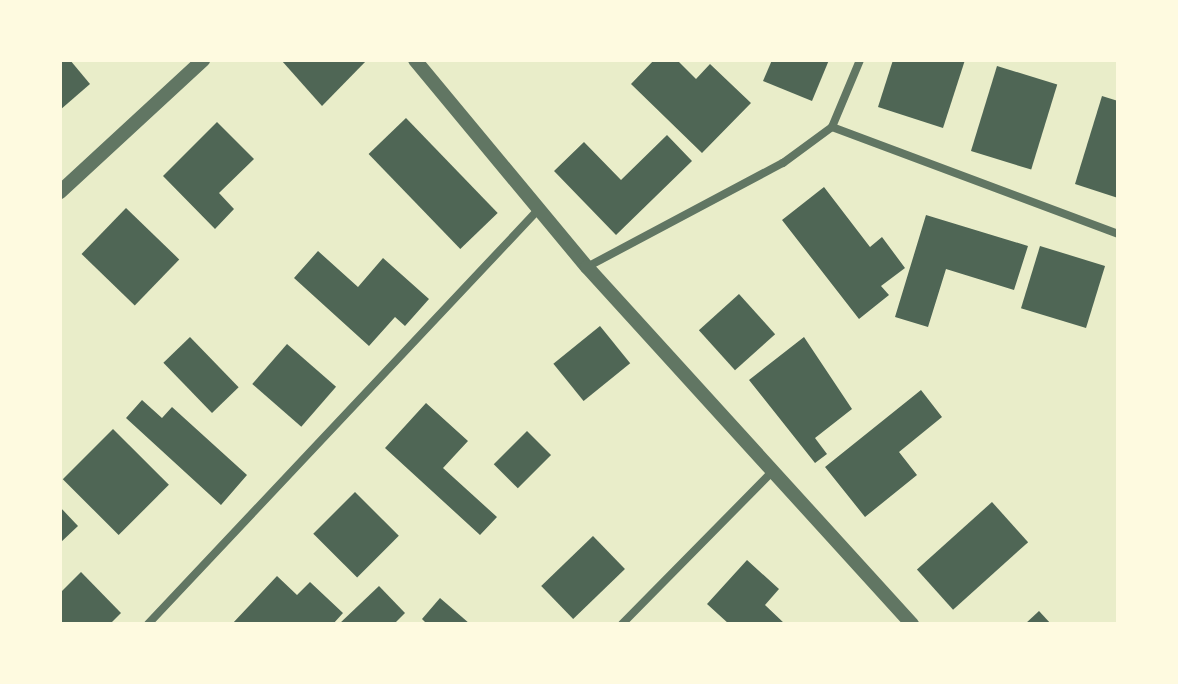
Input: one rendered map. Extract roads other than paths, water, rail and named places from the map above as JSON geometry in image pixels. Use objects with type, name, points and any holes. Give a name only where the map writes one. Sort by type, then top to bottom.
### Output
[{"type":"street","points":[[60,192],[203,60]]},
{"type":"street","points":[[415,60],[587,267],[912,624]]},
{"type":"street","points":[[587,267],[783,163],[832,127],[860,60]]},
{"type":"street","points":[[832,127],[1118,234]]},
{"type":"street","points":[[148,624],[540,208]]},
{"type":"street","points":[[622,624],[774,469]]}]
